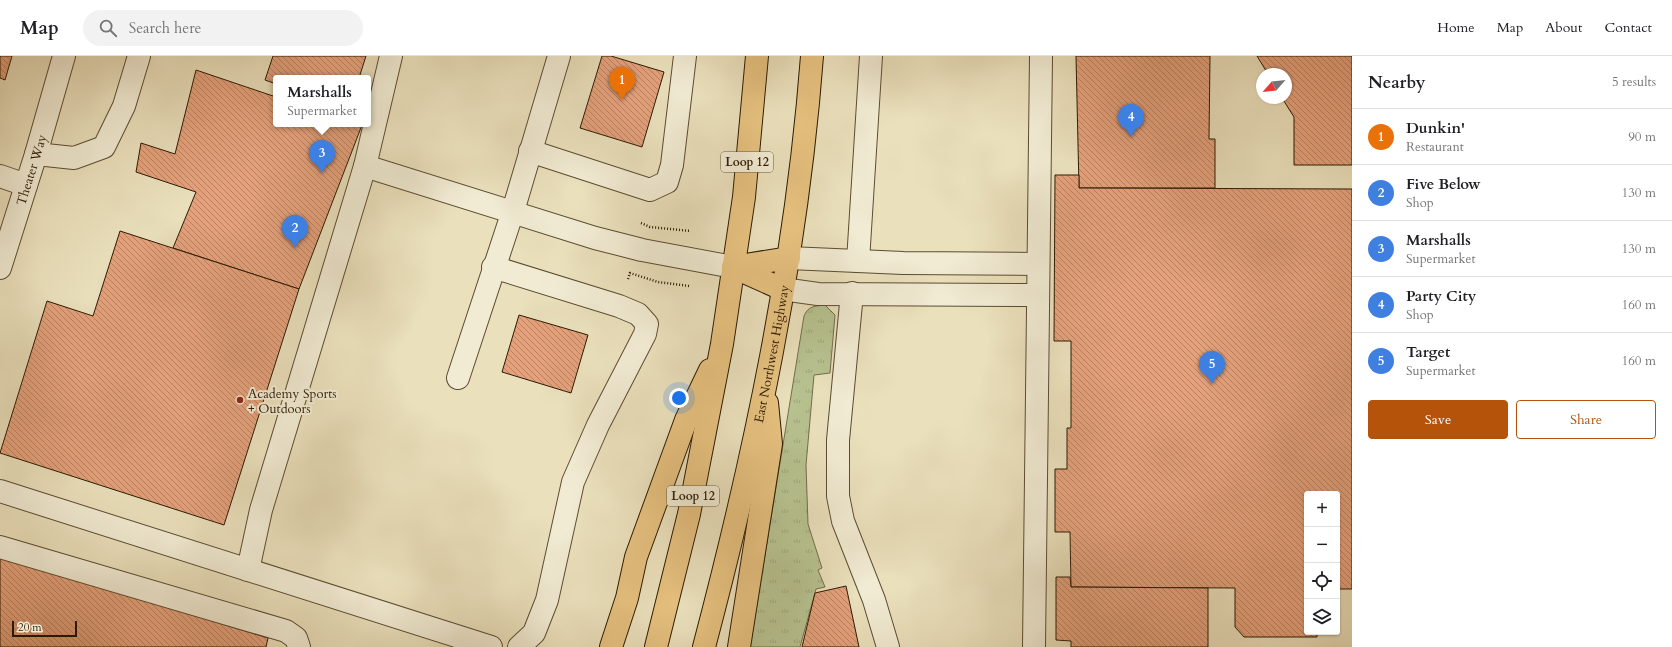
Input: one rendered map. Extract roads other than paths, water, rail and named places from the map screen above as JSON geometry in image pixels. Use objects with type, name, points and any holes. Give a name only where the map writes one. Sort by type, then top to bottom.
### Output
[{"type":"main road","name":"Loop 12","points":[[656,647],[689,514],[722,344],[744,197],[758,56]]},
{"type":"main road","name":"East Northwest Highway","points":[[704,647],[728,556],[765,383],[788,258],[806,127],[812,56]]},
{"type":"main road","points":[[733,267],[788,258]]},
{"type":"main road","points":[[733,267],[782,290]]},
{"type":"main road","points":[[611,647],[627,598],[636,557],[686,420],[722,344]]},
{"type":"main road","points":[[739,647],[771,444],[765,383]]},
{"type":"street","name":"Theater Way","points":[[0,268],[36,154],[64,56]]},
{"type":"street","points":[[36,154],[74,158],[104,147],[124,106],[139,56]]},
{"type":"street","points":[[248,570],[261,510],[365,166],[390,56]]},
{"type":"street","points":[[458,378],[513,211],[559,56]]},
{"type":"street","points":[[530,151],[650,190],[667,182],[672,165],[685,56]]},
{"type":"street","points":[[858,261],[871,56]]},
{"type":"street","points":[[1034,647],[1041,56]]},
{"type":"street","points":[[365,166],[513,211],[595,238],[642,250],[733,267]]},
{"type":"street","points":[[0,176],[26,185]]},
{"type":"street","points":[[788,258],[903,263],[1038,264]]},
{"type":"street","points":[[494,267],[619,306],[638,314],[647,324],[645,334],[598,425],[573,482],[547,600],[534,633],[519,647]]},
{"type":"street","points":[[782,290],[818,294],[1037,295]]},
{"type":"street","points":[[852,293],[838,440],[838,496],[843,521],[874,600],[888,647]]},
{"type":"street","points":[[0,491],[491,647]]},
{"type":"street","points":[[0,547],[286,631],[296,638],[299,647]]},
{"type":"place","name":"Dunkin'","points":[[622,100]]},
{"type":"place","name":"Party City","points":[[1131,137]]},
{"type":"place","name":"Marshalls","points":[[322,173]]},
{"type":"place","name":"Five Below","points":[[295,248]]},
{"type":"place","name":"Target","points":[[1212,384]]},
{"type":"place","name":"Academy Sports + Outdoors","points":[[240,400]]}]
